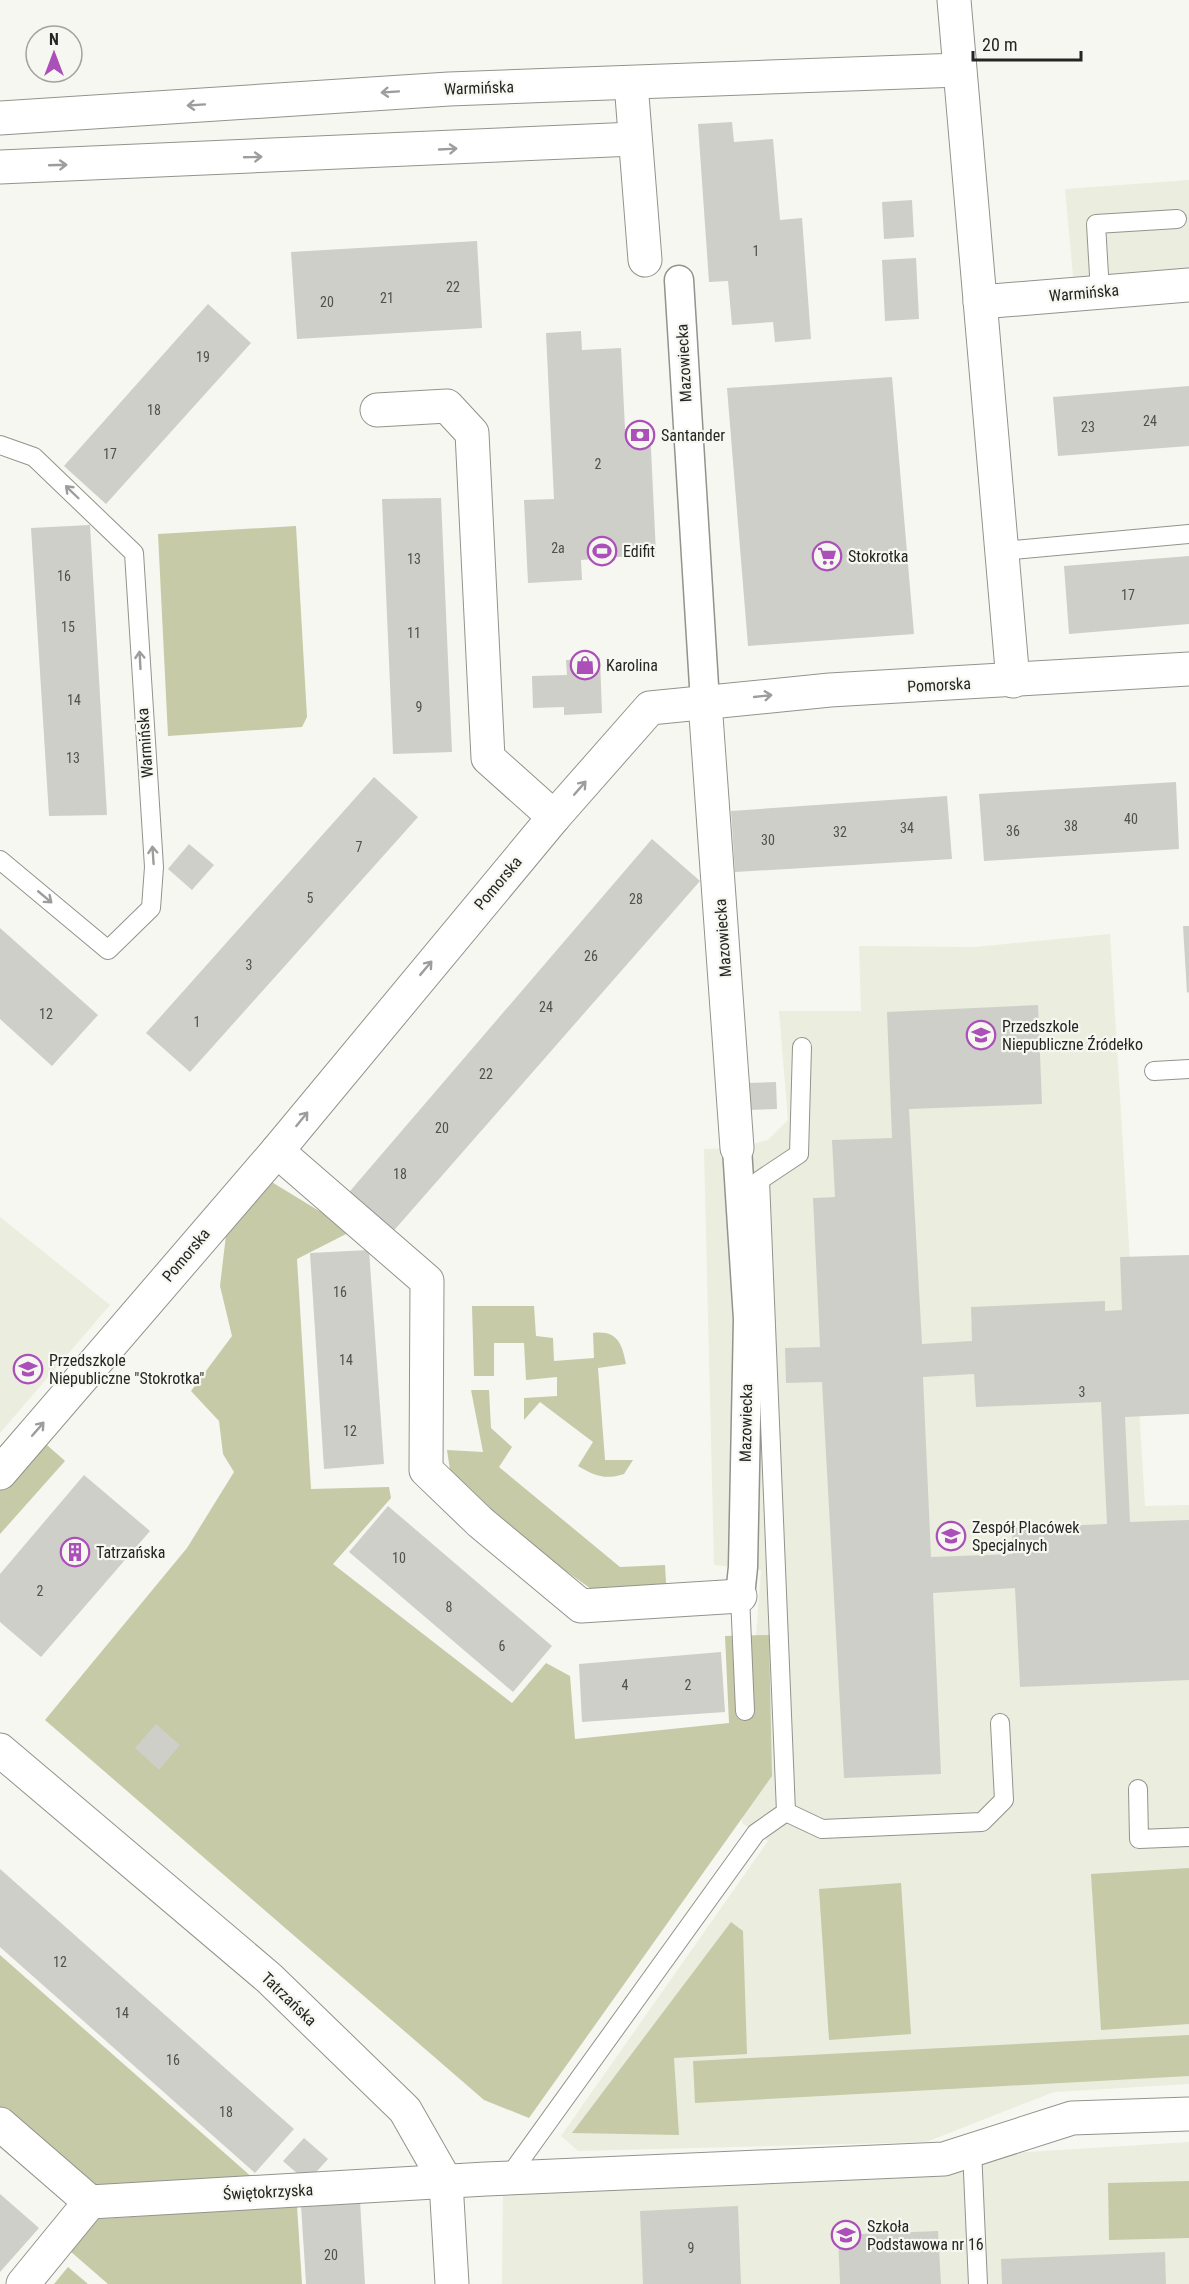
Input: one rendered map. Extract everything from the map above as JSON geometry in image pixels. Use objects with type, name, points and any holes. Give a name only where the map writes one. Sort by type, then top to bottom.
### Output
[{"type":"street","points":[[954,0],[1013,681]]},
{"type":"street","name":"Warmińska","points":[[0,118],[448,88],[959,70]]},
{"type":"street","points":[[631,83],[645,260]]},
{"type":"street","points":[[0,167],[634,139]]},
{"type":"street","name":"Mazowiecka","points":[[679,280],[705,702],[748,1319],[744,1567],[740,1596]]},
{"type":"street","name":"Warmińska","points":[[980,302],[1189,285]]},
{"type":"street","points":[[377,410],[447,406],[472,433],[488,758],[554,817]]},
{"type":"street","name":"Pomorska","points":[[0,1473],[277,1151],[554,817],[650,708],[830,690],[1189,669]]},
{"type":"street","points":[[277,1151],[427,1281],[426,1470],[480,1522],[581,1606],[740,1596]]},
{"type":"street","name":"Tatrzańska","points":[[0,1750],[269,1978],[405,2110],[446,2182],[452,2284]]},
{"type":"street","name":"Świętokrzyska","points":[[90,2202],[446,2182],[944,2159],[1072,2118],[1189,2114]]},
{"type":"street","points":[[0,2124],[90,2202],[23,2284]]},
{"type":"lane","points":[[1100,292],[1096,225],[1177,219]]},
{"type":"lane","name":"Warmińska","points":[[0,445],[34,456],[134,553],[154,867],[151,908],[108,950],[0,860]]},
{"type":"lane","points":[[1002,551],[1189,534]]},
{"type":"lane","points":[[786,1812],[760,1180],[799,1154],[802,1047]]},
{"type":"lane","points":[[1154,1071],[1189,1069]]},
{"type":"lane","points":[[740,1596],[745,1711]]},
{"type":"lane","points":[[786,1812],[822,1829],[982,1822],[1004,1800],[1000,1723]]},
{"type":"lane","points":[[1138,1789],[1139,1839],[1189,1837]]},
{"type":"lane","points":[[507,2179],[756,1833],[786,1812]]},
{"type":"lane","points":[[972,2150],[978,2284]]},
{"type":"shaded area","points":[[1189,180],[1189,276],[1074,286],[1065,189]]},
{"type":"shaded area","name":"Zespół Placówek Specjalnych","points":[[1110,934],[1145,1506],[1189,1505],[1189,2084],[1054,2092],[926,2142],[578,2151],[561,2136],[768,1841],[742,1823],[761,1570],[714,1565],[704,1149],[737,1148],[768,1140],[788,1120],[779,1011],[861,1011],[859,946],[975,947]]},
{"type":"shaded area","name":"Przedszkole Niepubliczne \"Stokrotka\"","points":[[0,1217],[110,1305],[0,1433]]},
{"type":"shaded area","name":"Szkoła Podstawowa nr 16","points":[[1189,2142],[1189,2284],[502,2284],[503,2185]]},
{"type":"green space","points":[[296,526],[307,717],[302,727],[168,736],[158,534]]},
{"type":"green space","points":[[270,1181],[352,1231],[297,1259],[311,1489],[389,1487],[391,1498],[333,1564],[512,1703],[546,1663],[570,1676],[575,1739],[729,1723],[725,1636],[769,1635],[772,1776],[529,2118],[484,2100],[45,1720],[187,1548],[234,1472],[223,1454],[219,1421],[191,1391],[232,1336],[220,1286],[226,1235]]},
{"type":"green space","points":[[472,1306],[534,1306],[536,1336],[553,1338],[554,1361],[594,1358],[593,1333],[608,1334],[617,1339],[623,1350],[626,1364],[598,1368],[605,1460],[633,1460],[624,1474],[611,1477],[600,1476],[578,1466],[593,1442],[540,1402],[524,1420],[524,1398],[557,1396],[557,1377],[526,1380],[524,1343],[494,1343],[494,1376],[474,1376]]},
{"type":"green space","points":[[471,1390],[489,1390],[491,1428],[512,1447],[499,1467],[620,1567],[665,1565],[668,1616],[626,1614],[453,1490],[447,1450],[483,1452]]},
{"type":"green space","points":[[21,1422],[65,1461],[0,1534],[0,1446]]},
{"type":"green space","points":[[1189,1868],[1189,2024],[1101,2030],[1091,1874]]},
{"type":"green space","points":[[901,1883],[911,2034],[829,2040],[819,1889]]},
{"type":"green space","points":[[731,1922],[743,1931],[747,2054],[674,2058],[679,2135],[572,2133]]},
{"type":"green space","points":[[0,1955],[262,2186],[91,2193],[0,2113]]},
{"type":"green space","points":[[1189,2035],[1189,2076],[695,2103],[693,2061]]},
{"type":"green space","points":[[1189,2181],[1189,2238],[1109,2240],[1108,2183]]},
{"type":"green space","points":[[297,2206],[302,2284],[108,2284],[70,2251],[98,2219]]},
{"type":"green space","points":[[68,2267],[88,2284],[54,2284]]},
{"type":"building","points":[[732,122],[734,142],[773,139],[780,220],[802,218],[811,339],[775,342],[773,322],[732,325],[728,281],[709,282],[698,124]]},
{"type":"building","points":[[912,200],[914,237],[884,239],[882,202]]},
{"type":"building","points":[[477,241],[482,328],[297,339],[291,252]]},
{"type":"building","points":[[916,258],[919,319],[885,321],[882,260]]},
{"type":"building","points":[[208,304],[251,343],[106,504],[64,466]]},
{"type":"building","points":[[581,331],[582,350],[621,348],[625,429],[650,428],[656,554],[581,560],[582,580],[528,583],[524,500],[554,499],[546,333]]},
{"type":"building","points":[[892,377],[914,634],[748,646],[727,388]]},
{"type":"building","points":[[1189,386],[1189,446],[1058,456],[1053,397]]},
{"type":"building","points":[[441,498],[452,752],[393,754],[382,499]]},
{"type":"building","points":[[90,525],[107,815],[49,816],[31,528]]},
{"type":"building","points":[[1189,556],[1189,624],[1069,634],[1064,566]]},
{"type":"building","points":[[600,658],[602,713],[564,715],[564,707],[533,708],[532,676],[567,675],[566,660]]},
{"type":"building","points":[[374,777],[418,817],[190,1072],[146,1033]]},
{"type":"building","points":[[1176,782],[1179,849],[984,861],[979,794]]},
{"type":"building","points":[[947,796],[952,859],[735,872],[731,811]]},
{"type":"building","points":[[652,839],[700,881],[390,1235],[345,1197]]},
{"type":"building","points":[[189,844],[214,865],[192,890],[168,869]]},
{"type":"building","points":[[1183,926],[1189,926],[1189,992],[1187,993]]},
{"type":"building","points":[[0,928],[98,1015],[52,1066],[0,1019]]},
{"type":"building","points":[[1038,1005],[1042,1104],[909,1109],[922,1344],[972,1341],[971,1307],[1105,1301],[1105,1311],[1122,1310],[1120,1257],[1189,1255],[1189,1414],[1125,1417],[1130,1522],[1189,1520],[1189,1680],[1020,1687],[1015,1588],[933,1593],[941,1774],[844,1778],[822,1382],[786,1383],[785,1348],[820,1347],[813,1198],[835,1197],[832,1140],[892,1138],[887,1012]],"holes":[[[974,1374],[976,1407],[1101,1402],[1107,1524],[1012,1528],[1013,1554],[931,1557],[923,1377]]]},
{"type":"building","points":[[776,1082],[777,1109],[745,1110],[744,1083]]},
{"type":"building","points":[[369,1250],[384,1464],[324,1469],[310,1253]]},
{"type":"building","name":"Tatrzańska","points":[[84,1475],[150,1531],[41,1657],[0,1622],[0,1574]]},
{"type":"building","points":[[388,1506],[552,1646],[513,1692],[349,1552]]},
{"type":"building","points":[[721,1652],[725,1712],[582,1722],[579,1664]]},
{"type":"building","points":[[156,1724],[180,1745],[159,1770],[135,1748]]},
{"type":"building","points":[[0,1869],[294,2129],[255,2173],[0,1947]]},
{"type":"building","points":[[304,2138],[328,2159],[307,2182],[283,2161]]},
{"type":"building","points":[[0,2194],[39,2228],[0,2272]]},
{"type":"building","points":[[360,2201],[365,2284],[306,2284],[301,2205]]},
{"type":"building","points":[[738,2206],[741,2284],[643,2284],[640,2211]]},
{"type":"building","points":[[938,2231],[941,2284],[840,2284],[838,2235]]},
{"type":"building","points":[[1165,2252],[1166,2284],[1002,2284],[1001,2259]]},
{"type":"place","name":"Santander","points":[[640,435]]},
{"type":"place","name":"Edifit","points":[[602,551]]},
{"type":"place","name":"Stokrotka","points":[[827,556]]},
{"type":"place","name":"Karolina","points":[[585,665]]},
{"type":"place","name":"Przedszkole Niepubliczne Źródełko","points":[[981,1035]]},
{"type":"place","name":"Przedszkole Niepubliczne \"Stokrotka\"","points":[[28,1369]]},
{"type":"place","name":"Zespół Placówek Specjalnych","points":[[951,1536]]},
{"type":"place","name":"Tatrzańska","points":[[75,1552]]},
{"type":"place","name":"Szkoła Podstawowa nr 16","points":[[846,2235]]}]
